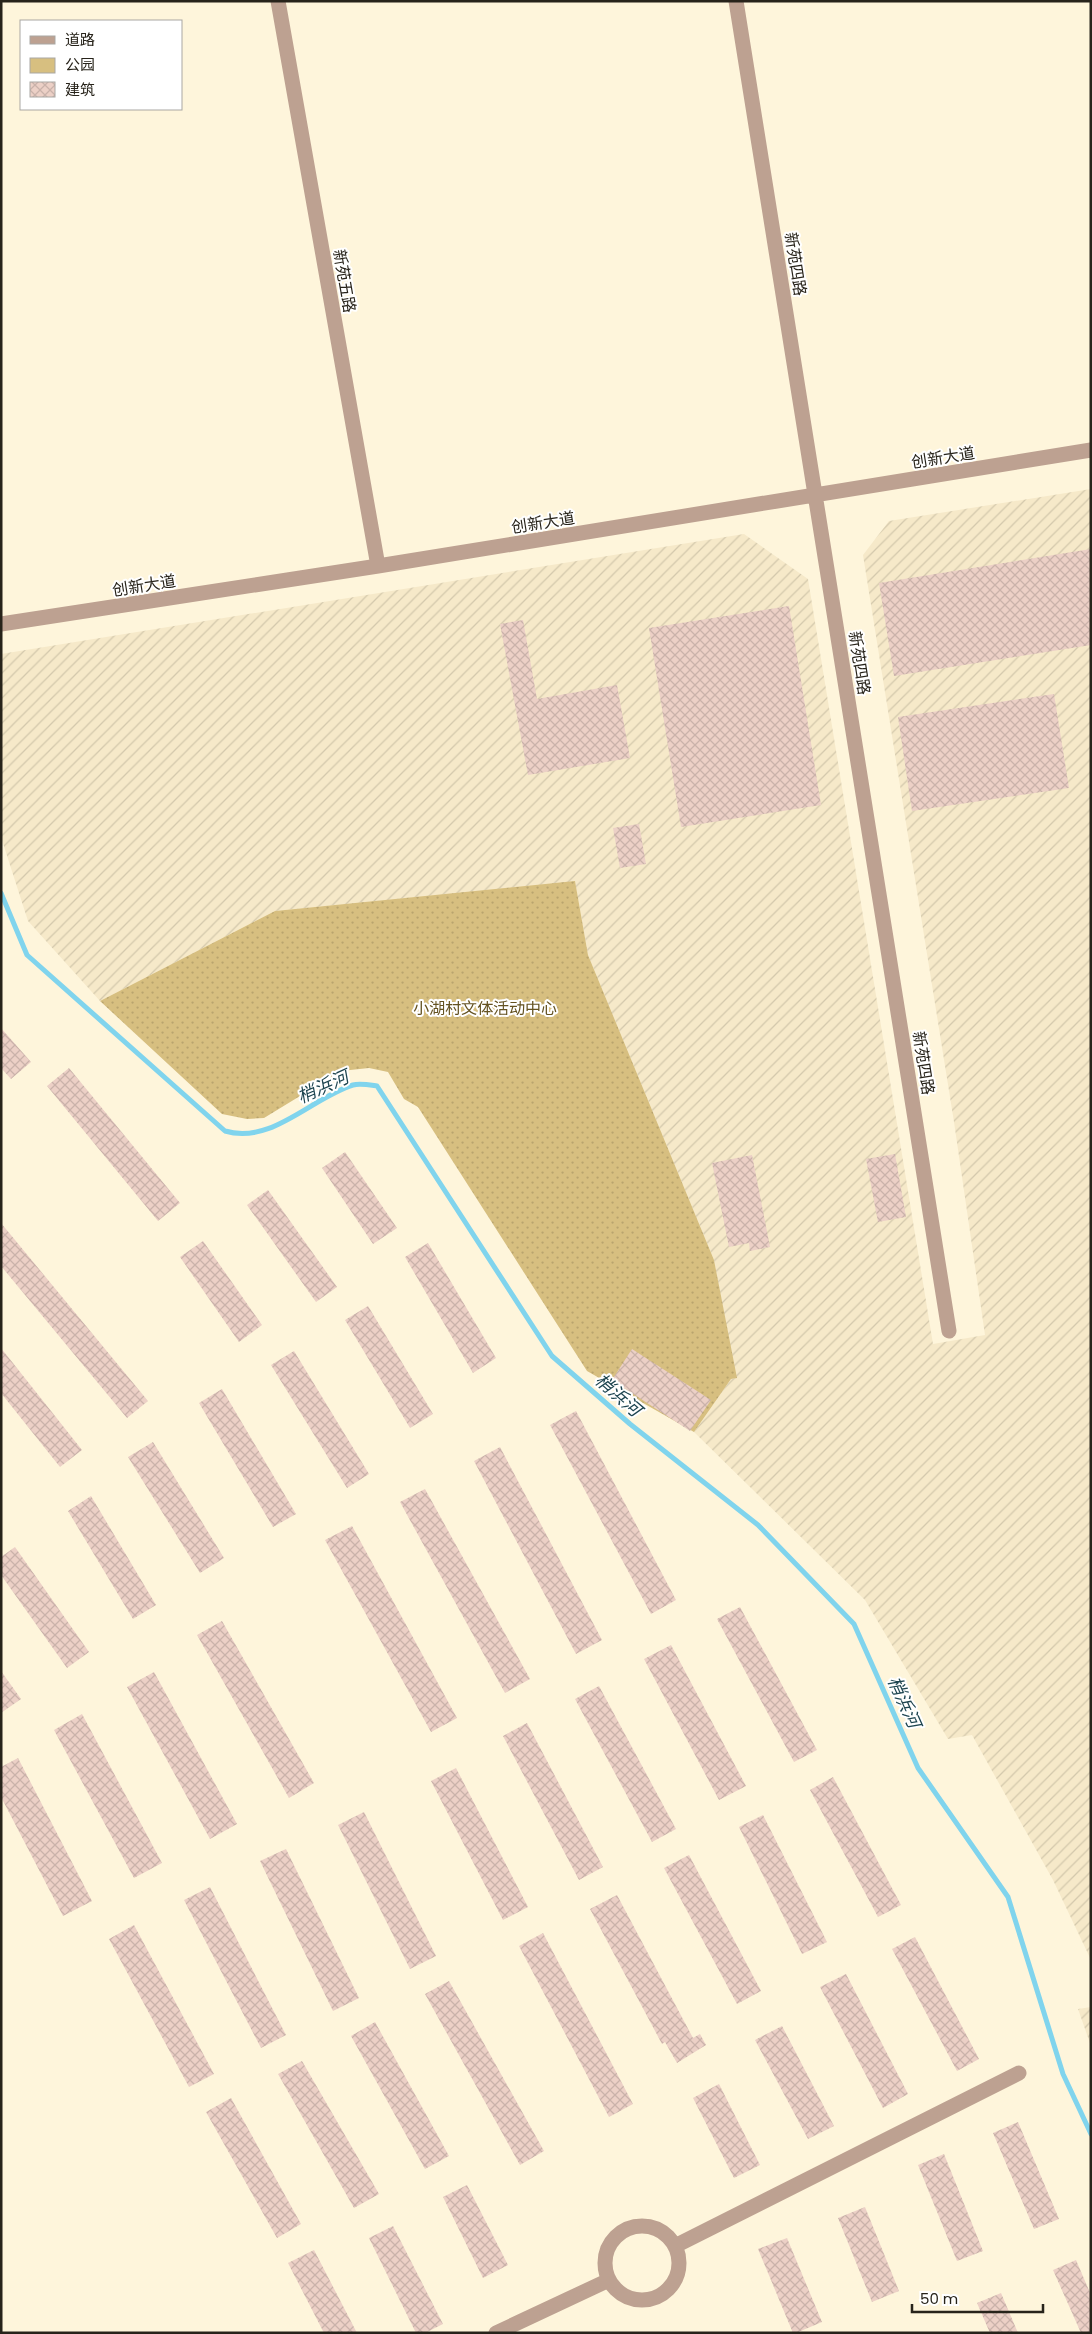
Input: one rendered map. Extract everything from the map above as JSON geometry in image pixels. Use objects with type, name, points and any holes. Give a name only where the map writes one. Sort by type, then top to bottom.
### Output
[{"type":"street","name":"新苑五路","points":[[278,1],[378,566]]},
{"type":"street","name":"新苑四路","points":[[736,1],[949,1332]]},
{"type":"street","name":"创新大道","points":[[1,624],[378,566],[1091,450]]},
{"type":"street","points":[[675,2246],[1019,2073]]},
{"type":"street","points":[[631,2227],[650,2227],[667,2235],[675,2246],[679,2258],[678,2271],[673,2283],[665,2292],[653,2298],[640,2300],[628,2297],[617,2290],[609,2280],[605,2268],[606,2255],[611,2243],[619,2233],[631,2227]]},
{"type":"street","points":[[496,2333],[609,2280]]},
{"type":"shaded area","points":[[1091,489],[1091,1960],[1053,1880],[972,1735],[948,1739],[865,1600],[694,1432],[731,1379],[736,1378],[714,1260],[588,955],[575,882],[275,911],[100,1001],[28,921],[1,837],[1,654],[744,534],[808,579],[933,1344],[985,1335],[954,1122],[863,555],[889,521]]},
{"type":"shaded area","points":[[1091,2007],[1091,2046],[1078,2009]]},
{"type":"green space","name":"小湖村文体活动中心","points":[[575,881],[588,955],[714,1260],[737,1378],[731,1379],[694,1432],[587,1371],[418,1107],[404,1099],[388,1072],[369,1068],[341,1071],[264,1118],[247,1119],[222,1114],[100,1001],[275,911]]},
{"type":"building","points":[[1091,549],[1091,645],[894,676],[879,583]]},
{"type":"building","points":[[789,606],[821,805],[681,827],[649,628]]},
{"type":"building","points":[[523,620],[537,699],[617,685],[630,758],[528,775],[500,624]]},
{"type":"building","points":[[1054,694],[1069,788],[912,811],[898,717]]},
{"type":"building","points":[[639,824],[646,864],[620,868],[613,828]]},
{"type":"building","points":[[1,1028],[31,1062],[11,1079],[1,1068]]},
{"type":"building","points":[[69,1068],[180,1203],[158,1221],[47,1086]]},
{"type":"building","points":[[345,1152],[397,1228],[373,1244],[322,1168]]},
{"type":"building","points":[[895,1154],[906,1217],[878,1222],[866,1159]]},
{"type":"building","points":[[752,1155],[770,1247],[750,1251],[749,1243],[729,1247],[712,1163]]},
{"type":"building","points":[[268,1190],[337,1287],[316,1302],[247,1205]]},
{"type":"building","points":[[1,1223],[148,1401],[127,1418],[1,1266]]},
{"type":"building","points":[[203,1241],[262,1325],[239,1342],[180,1257]]},
{"type":"building","points":[[428,1243],[496,1358],[473,1373],[405,1257]]},
{"type":"building","points":[[368,1306],[433,1414],[410,1428],[345,1320]]},
{"type":"building","points":[[1,1348],[82,1450],[60,1467],[1,1393]]},
{"type":"building","points":[[632,1349],[711,1400],[690,1431],[612,1380]]},
{"type":"building","points":[[294,1351],[369,1474],[347,1488],[271,1365]]},
{"type":"building","points":[[222,1389],[296,1514],[273,1527],[199,1403]]},
{"type":"building","points":[[576,1411],[676,1600],[651,1614],[550,1425]]},
{"type":"building","points":[[153,1442],[224,1558],[200,1573],[128,1457]]},
{"type":"building","points":[[500,1447],[602,1640],[576,1654],[474,1461]]},
{"type":"building","points":[[425,1489],[530,1679],[505,1693],[400,1502]]},
{"type":"building","points":[[91,1496],[156,1605],[133,1619],[68,1511]]},
{"type":"building","points":[[352,1526],[457,1718],[431,1732],[325,1540]]},
{"type":"building","points":[[15,1547],[89,1652],[67,1668],[1,1575],[1,1557]]},
{"type":"building","points":[[740,1607],[817,1750],[794,1762],[717,1619]]},
{"type":"building","points":[[222,1621],[314,1783],[289,1798],[197,1635]]},
{"type":"building","points":[[671,1645],[746,1786],[719,1800],[644,1659]]},
{"type":"building","points":[[1,1671],[21,1699],[1,1713]]},
{"type":"building","points":[[154,1672],[237,1824],[210,1839],[127,1687]]},
{"type":"building","points":[[599,1686],[676,1829],[652,1842],[575,1699]]},
{"type":"building","points":[[82,1714],[162,1863],[134,1878],[54,1730]]},
{"type":"building","points":[[527,1723],[603,1867],[579,1880],[503,1736]]},
{"type":"building","points":[[18,1758],[92,1901],[63,1916],[1,1797],[1,1767]]},
{"type":"building","points":[[456,1768],[528,1907],[503,1920],[431,1781]]},
{"type":"building","points":[[833,1777],[901,1905],[878,1917],[810,1790]]},
{"type":"building","points":[[364,1812],[436,1956],[410,1969],[338,1825]]},
{"type":"building","points":[[763,1815],[827,1942],[802,1954],[739,1827]]},
{"type":"building","points":[[286,1849],[359,1998],[333,2011],[260,1861]]},
{"type":"building","points":[[689,1855],[761,1991],[737,2004],[664,1868]]},
{"type":"building","points":[[210,1887],[286,2035],[261,2048],[184,1900]]},
{"type":"building","points":[[617,1895],[693,2038],[700,2034],[706,2045],[677,2063],[665,2042],[662,2044],[590,1909]]},
{"type":"building","points":[[134,1925],[214,2074],[189,2087],[109,1939]]},
{"type":"building","points":[[543,1933],[633,2104],[609,2117],[519,1946]]},
{"type":"building","points":[[915,1937],[979,2059],[957,2071],[892,1949]]},
{"type":"building","points":[[846,1974],[908,2094],[883,2108],[820,1987]]},
{"type":"building","points":[[449,1981],[544,2151],[520,2165],[425,1994]]},
{"type":"building","points":[[375,2022],[449,2156],[425,2169],[351,2036]]},
{"type":"building","points":[[782,2026],[834,2126],[808,2139],[755,2040]]},
{"type":"building","points":[[302,2061],[379,2194],[354,2208],[278,2074]]},
{"type":"building","points":[[719,2084],[760,2165],[734,2178],[693,2098]]},
{"type":"building","points":[[231,2098],[301,2224],[277,2238],[206,2112]]},
{"type":"building","points":[[1018,2122],[1059,2219],[1034,2229],[993,2133]]},
{"type":"building","points":[[944,2154],[983,2251],[957,2261],[918,2165]]},
{"type":"building","points":[[467,2185],[508,2265],[483,2278],[443,2197]]},
{"type":"building","points":[[865,2207],[899,2291],[872,2302],[838,2218]]},
{"type":"building","points":[[393,2226],[443,2324],[425,2333],[416,2333],[369,2238]]},
{"type":"building","points":[[787,2238],[822,2322],[796,2333],[793,2333],[758,2249]]},
{"type":"building","points":[[314,2250],[357,2333],[324,2333],[288,2263]]},
{"type":"building","points":[[1076,2260],[1091,2295],[1091,2333],[1081,2333],[1053,2270]]},
{"type":"building","points":[[1001,2293],[1018,2333],[990,2333],[977,2303]]},
{"type":"waterway","name":"梢浜河","points":[[1,893],[27,955],[225,1131],[242,1134],[258,1132],[291,1118],[337,1091],[353,1085],[377,1086],[552,1356],[630,1424],[758,1525],[854,1624],[918,1768],[1008,1897],[1063,2074],[1091,2134]]}]
